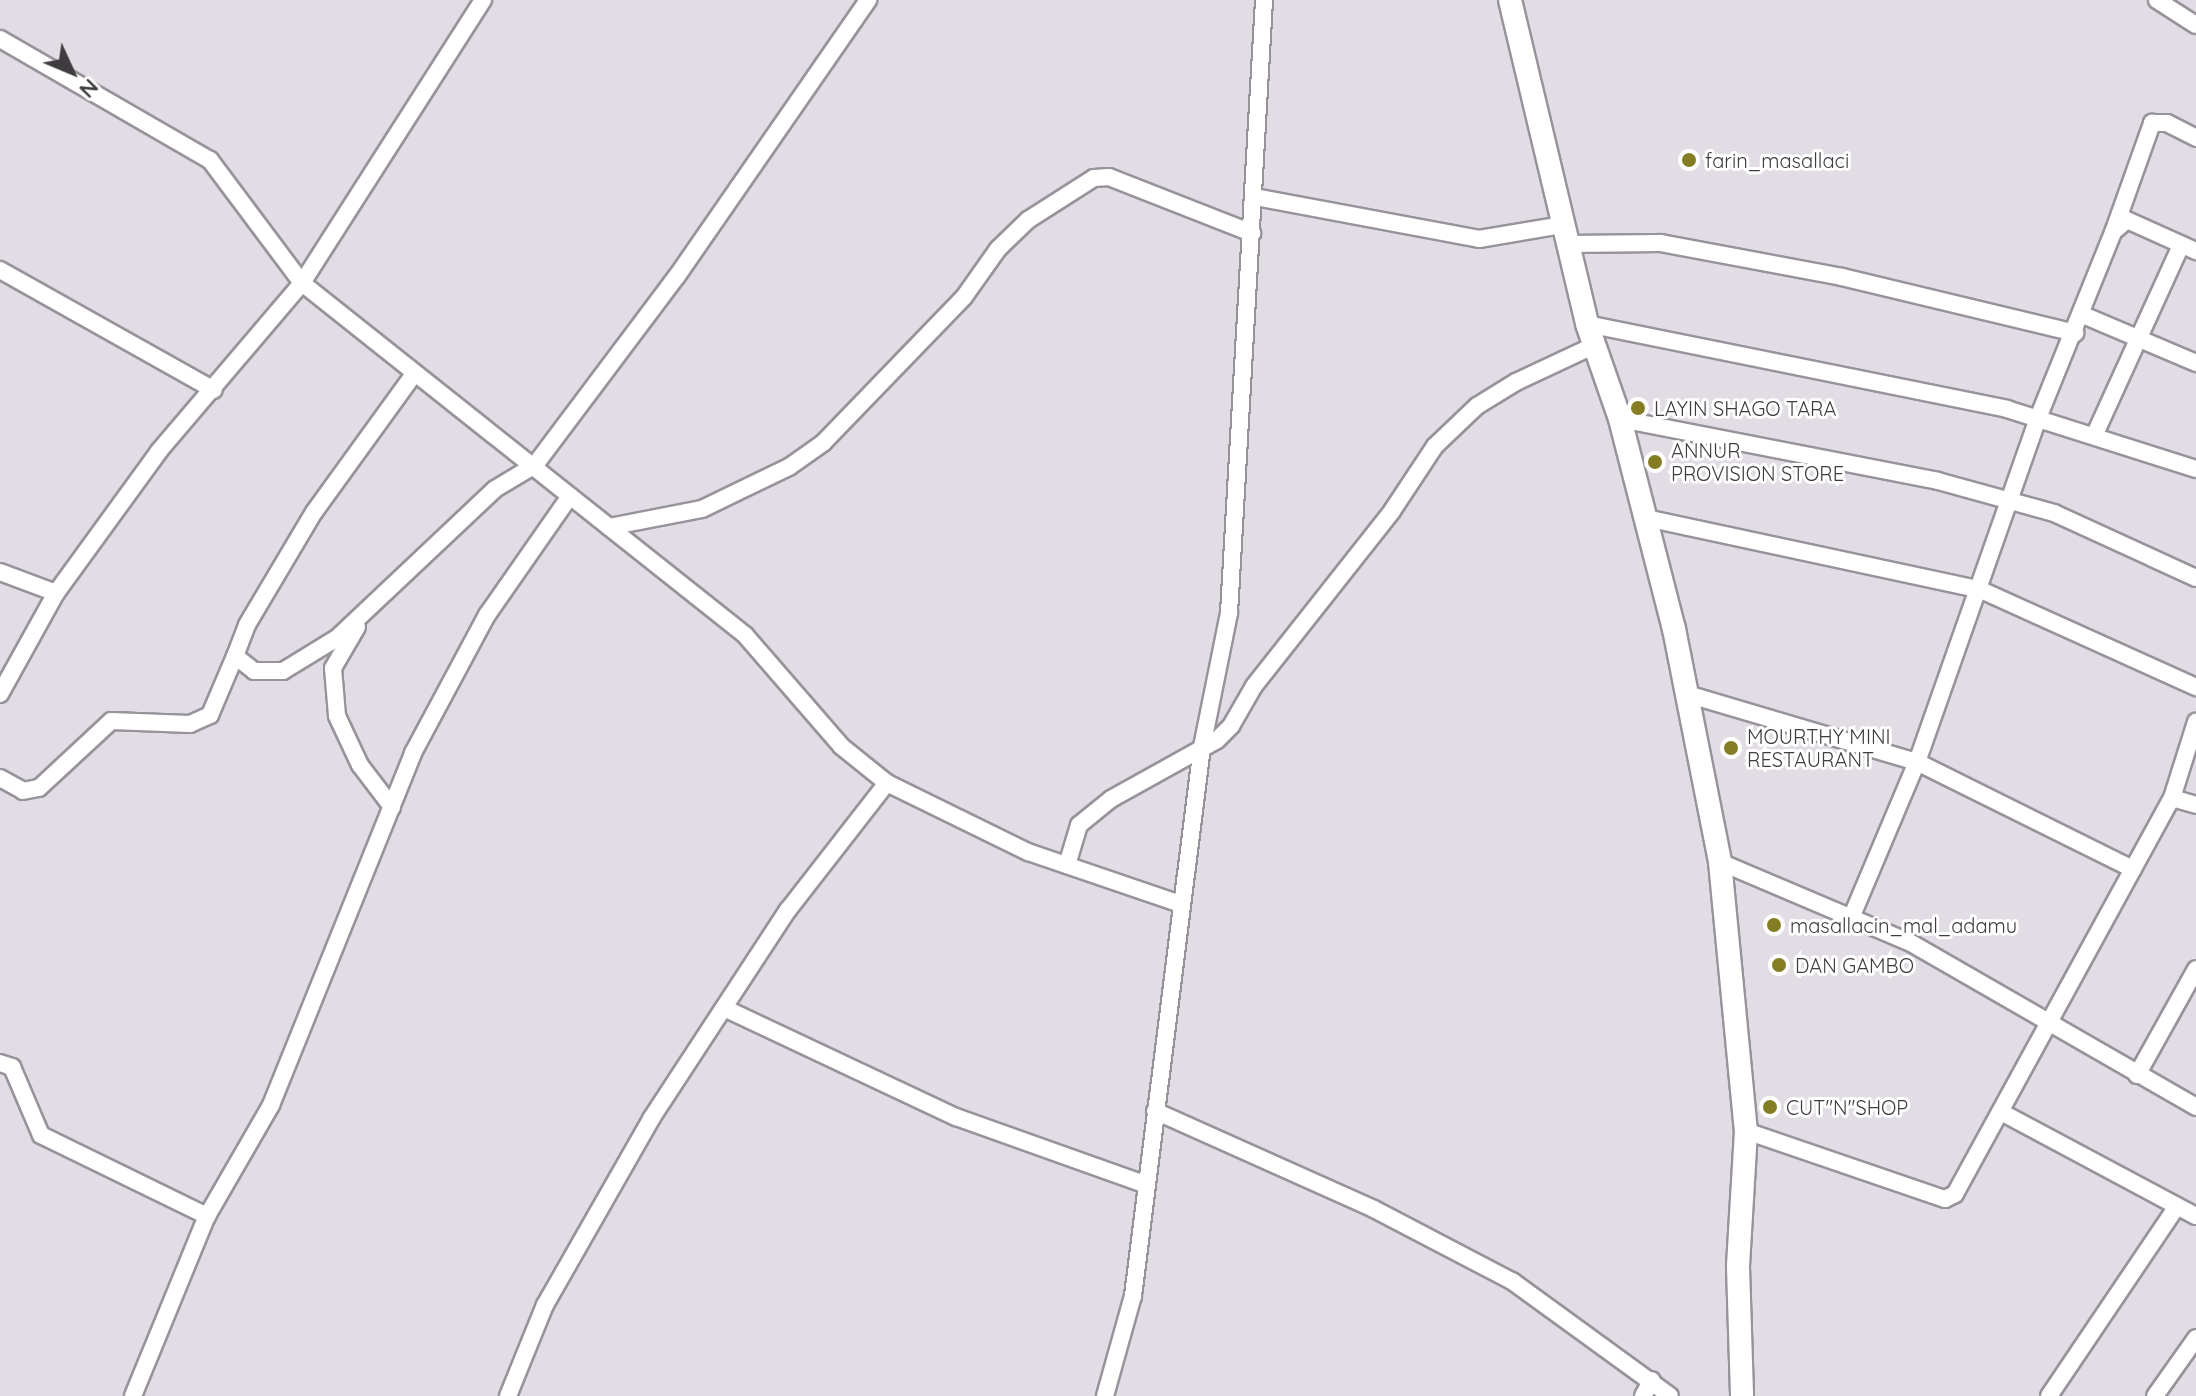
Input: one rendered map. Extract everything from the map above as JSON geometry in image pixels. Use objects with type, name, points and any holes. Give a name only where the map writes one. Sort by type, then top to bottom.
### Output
[{"type":"street","points":[[392,807],[360,765],[337,716],[333,668],[362,619],[389,586],[495,489],[535,465],[677,276],[868,0]]},
{"type":"street","points":[[1105,1396],[1133,1296],[1144,1184],[1202,747],[1229,613],[1264,0]]},
{"type":"street","points":[[1510,0],[1592,334],[1620,419],[1646,518],[1687,694],[1720,862],[1746,1131],[1738,1267],[1742,1396]]},
{"type":"street","points":[[2157,0],[2196,25]]},
{"type":"street","points":[[0,694],[56,593],[159,451],[302,283],[480,1]]},
{"type":"street","points":[[0,39],[210,160],[302,283],[414,374],[535,465],[745,635],[841,746],[887,783],[1028,852],[1181,904]]},
{"type":"street","points":[[1851,918],[1917,762],[2013,501],[2038,418],[2083,315],[2152,123],[2167,123],[2196,138]]},
{"type":"street","points":[[609,527],[702,509],[789,467],[823,443],[964,297],[998,249],[1028,220],[1094,178],[1109,177],[1252,233]]},
{"type":"street","points":[[1255,197],[1479,239],[1566,234],[1661,243],[1842,277],[2075,333]]},
{"type":"street","points":[[2095,434],[2135,337],[2188,248],[2127,220],[2113,232]]},
{"type":"street","points":[[0,270],[214,390]]},
{"type":"street","points":[[2083,315],[2196,363]]},
{"type":"street","points":[[1067,865],[1079,825],[1111,799],[1202,747],[1231,726],[1254,686],[1375,534],[1435,446],[1503,390],[1592,334],[2038,418],[2196,469]]},
{"type":"street","points":[[0,778],[23,791],[39,788],[111,721],[190,724],[210,715],[247,625],[314,512],[414,374]]},
{"type":"street","points":[[1620,419],[1938,481],[2013,501],[2080,523],[2196,578]]},
{"type":"street","points":[[133,1396],[207,1216],[271,1105],[437,704],[487,615],[570,496]]},
{"type":"street","points":[[1646,518],[1981,590],[2196,687]]},
{"type":"street","points":[[0,572],[56,593]]},
{"type":"street","points":[[235,656],[254,671],[283,671],[362,619]]},
{"type":"street","points":[[1687,694],[1917,762],[2133,869]]},
{"type":"street","points":[[1746,1131],[1945,1199],[1960,1187],[2172,798],[2196,722]]},
{"type":"street","points":[[508,1396],[545,1305],[610,1185],[788,910],[887,783]]},
{"type":"street","points":[[2172,798],[2196,805]]},
{"type":"street","points":[[1720,862],[1911,943],[2002,992],[2049,1025],[2196,1107]]},
{"type":"street","points":[[2137,1075],[2191,994],[2196,969]]},
{"type":"street","points":[[726,1009],[956,1117],[1144,1184]]},
{"type":"street","points":[[0,1063],[12,1067],[41,1135],[207,1216]]},
{"type":"street","points":[[1155,1111],[1374,1209],[1512,1281],[1670,1396]]},
{"type":"street","points":[[2001,1112],[2196,1216]]},
{"type":"street","points":[[2049,1396],[2177,1206]]},
{"type":"street","points":[[2155,1396],[2196,1338]]},
{"type":"street","points":[[1643,1396],[1652,1380]]},
{"type":"place","name":"farin_masallaci","points":[[1689,160]]},
{"type":"place","name":"LAYIN SHAGO TARA","points":[[1638,408]]},
{"type":"place","name":"ANNUR PROVISION STORE","points":[[1655,462]]},
{"type":"place","name":"MOURTHY MINI RESTAURANT","points":[[1731,748]]},
{"type":"place","name":"masallacin_mal_adamu","points":[[1774,925]]},
{"type":"place","name":"DAN GAMBO","points":[[1779,965]]},
{"type":"place","name":"CUT''N''SHOP","points":[[1770,1107]]}]
